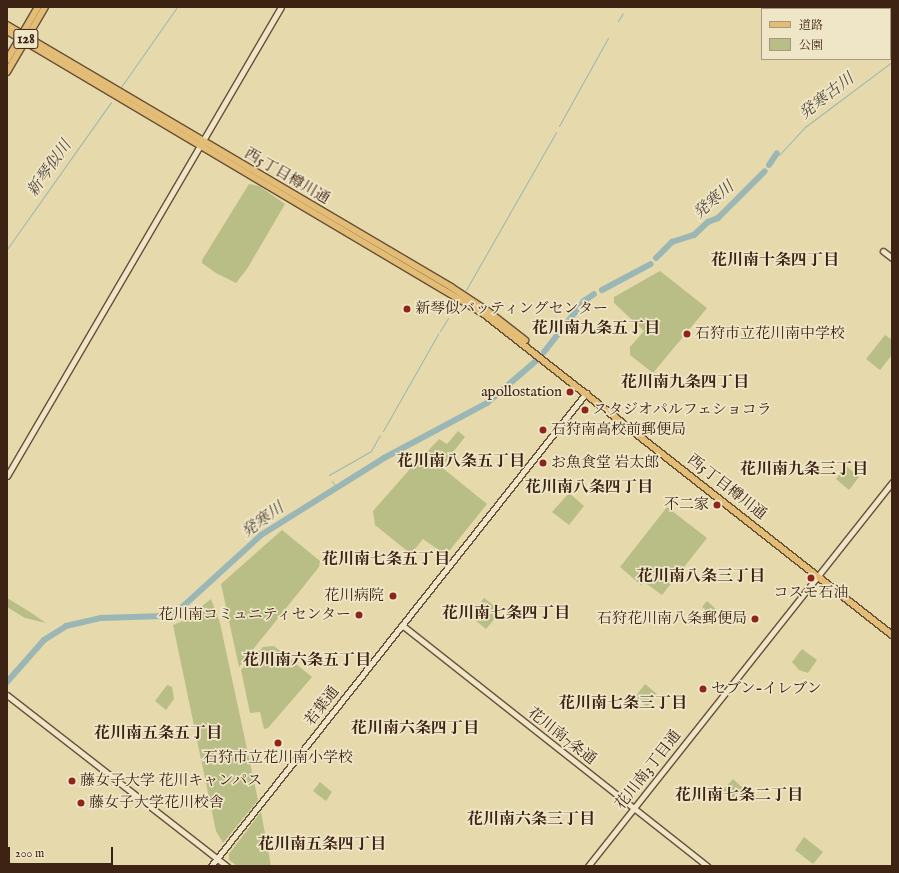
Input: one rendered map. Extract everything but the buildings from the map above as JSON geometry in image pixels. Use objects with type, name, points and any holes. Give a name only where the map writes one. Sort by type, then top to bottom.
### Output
[{"type":"main road","name":"128","points":[[7,72],[38,7]]},
{"type":"main road","name":"128","points":[[7,60],[45,7]]},
{"type":"main road","name":"西5丁目樽川通","points":[[7,25],[24,38]]},
{"type":"main road","name":"西5丁目樽川通","points":[[7,30],[24,38],[451,287],[489,312],[586,393],[892,635]]},
{"type":"street","points":[[7,476],[281,7]]},
{"type":"street","points":[[884,251],[892,258]]},
{"type":"street","name":"若葉通","points":[[211,866],[586,393]]},
{"type":"street","name":"花川南3丁目通","points":[[588,866],[892,482]]},
{"type":"street","name":"花川南7条通","points":[[402,625],[707,866]]},
{"type":"street","points":[[8,695],[227,866]]},
{"type":"green space","points":[[249,184],[259,186],[285,204],[247,269],[236,283],[216,273],[202,263],[202,260]]},
{"type":"green space","points":[[660,271],[707,308],[653,373],[630,355],[630,347],[644,331],[614,303],[614,297]]},
{"type":"green space","points":[[885,335],[892,340],[892,355],[880,370],[866,359]]},
{"type":"green space","points":[[458,431],[465,437],[442,466],[426,453],[439,439],[447,444]]},
{"type":"green space","points":[[424,453],[487,504],[446,555],[423,539],[411,554],[375,525],[373,511]]},
{"type":"green space","points":[[846,466],[859,477],[849,490],[836,479]]},
{"type":"green space","points":[[569,493],[584,506],[569,525],[552,512]]},
{"type":"green space","points":[[667,507],[707,538],[662,595],[644,582],[641,585],[620,567]]},
{"type":"green space","points":[[282,530],[320,561],[319,567],[239,667],[221,584]]},
{"type":"green space","points":[[7,598],[46,623],[25,618],[7,607]]},
{"type":"green space","points":[[484,598],[501,611],[486,629],[470,616]]},
{"type":"green space","points":[[211,599],[220,623],[258,800],[223,843],[216,831],[173,625],[185,620]]},
{"type":"green space","points":[[707,601],[717,610],[708,622],[700,616],[705,609],[702,607]]},
{"type":"green space","points":[[274,646],[312,677],[268,728],[264,729],[260,712],[250,713],[241,670],[263,647]]},
{"type":"green space","points":[[802,649],[817,660],[808,673],[799,670],[792,662]]},
{"type":"green space","points":[[645,684],[657,694],[647,707],[635,697]]},
{"type":"green space","points":[[167,685],[172,687],[174,699],[166,710],[155,701]]},
{"type":"green space","points":[[733,779],[746,791],[736,803],[721,792]]},
{"type":"green space","points":[[320,782],[332,792],[326,801],[313,791]]},
{"type":"green space","points":[[261,812],[271,866],[237,866],[229,860],[229,854]]},
{"type":"green space","points":[[804,837],[823,852],[813,864],[795,850]]},
{"type":"waterway","name":"新琴似川","points":[[121,87],[177,7]]},
{"type":"waterway","points":[[618,21],[623,13]]},
{"type":"waterway","points":[[559,126],[608,38]]},
{"type":"waterway","name":"発寒古川","points":[[779,155],[805,127],[892,62]]},
{"type":"waterway","name":"新琴似川","points":[[7,249],[111,102]]},
{"type":"waterway","points":[[466,290],[556,132]]},
{"type":"waterway","name":"発寒川","points":[[769,165],[777,153]]},
{"type":"waterway","name":"発寒川","points":[[656,258],[672,242],[694,235],[708,222],[718,218],[765,171]]},
{"type":"waterway","name":"発寒川","points":[[602,290],[651,264]]},
{"type":"waterway","name":"発寒川","points":[[544,352],[584,301],[594,294]]},
{"type":"waterway","points":[[450,314],[455,305]]},
{"type":"waterway","points":[[440,331],[448,318]]},
{"type":"waterway","points":[[383,431],[438,334]]},
{"type":"waterway","name":"発寒川","points":[[7,682],[44,640],[66,626],[101,618],[164,616],[179,610],[261,535],[384,458],[487,403],[537,360]]},
{"type":"waterway","points":[[329,475],[371,451],[380,435]]},
{"type":"waterway","points":[[332,481],[336,487]]},
{"type":"place","name":"新琴似バッティングセンター","points":[[407,309]]},
{"type":"place","name":"石狩市立花川南中学校","points":[[687,334]]},
{"type":"place","name":"apollostation","points":[[570,392]]},
{"type":"place","name":"スタジオパルフェショコラ","points":[[585,410]]},
{"type":"place","name":"石狩南高校前郵便局","points":[[543,430]]},
{"type":"place","name":"お魚食堂 岩太郎","points":[[543,463]]},
{"type":"place","name":"不二家","points":[[717,505]]},
{"type":"place","name":"コスモ石油","points":[[811,578]]},
{"type":"place","name":"花川病院","points":[[393,596]]},
{"type":"place","name":"花川南コミュニティセンター","points":[[359,615]]},
{"type":"place","name":"石狩花川南八条郵便局","points":[[755,619]]},
{"type":"place","name":"セブン-イレブン","points":[[703,689]]},
{"type":"place","name":"石狩市立花川南小学校","points":[[278,743]]},
{"type":"place","name":"藤女子大学 花川キャンパス","points":[[72,781]]},
{"type":"place","name":"藤女子大学花川校舎","points":[[81,803]]},
{"type":"district","name":"花川南十条四丁目","points":[[775,261]]},
{"type":"district","name":"花川南九条五丁目","points":[[596,329]]},
{"type":"district","name":"花川南九条四丁目","points":[[685,383]]},
{"type":"district","name":"花川南八条五丁目","points":[[461,462]]},
{"type":"district","name":"花川南九条三丁目","points":[[804,470]]},
{"type":"district","name":"花川南八条四丁目","points":[[589,488]]},
{"type":"district","name":"花川南七条五丁目","points":[[386,560]]},
{"type":"district","name":"花川南八条三丁目","points":[[701,577]]},
{"type":"district","name":"花川南七条四丁目","points":[[506,614]]},
{"type":"district","name":"花川南六条五丁目","points":[[307,661]]},
{"type":"district","name":"花川南七条三丁目","points":[[623,704]]},
{"type":"district","name":"花川南六条四丁目","points":[[415,729]]},
{"type":"district","name":"花川南五条五丁目","points":[[158,734]]},
{"type":"district","name":"花川南七条二丁目","points":[[739,796]]},
{"type":"district","name":"花川南六条三丁目","points":[[531,820]]},
{"type":"district","name":"花川南五条四丁目","points":[[322,845]]}]
